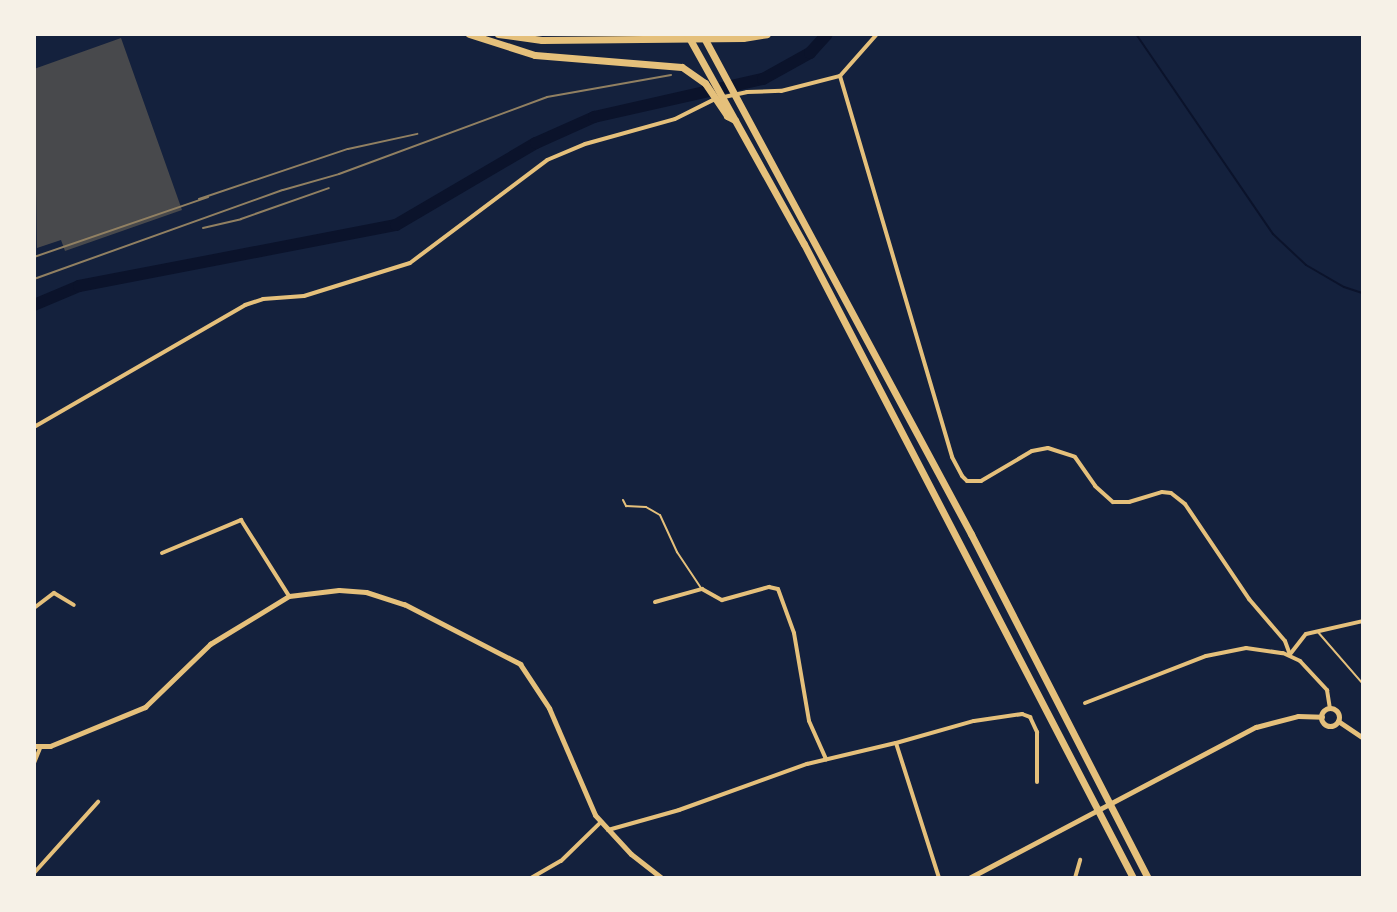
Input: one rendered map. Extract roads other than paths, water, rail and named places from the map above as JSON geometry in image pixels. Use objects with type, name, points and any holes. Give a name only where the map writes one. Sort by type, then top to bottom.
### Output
[{"type":"highway","points":[[469,34],[535,55],[665,63],[694,74],[724,104],[736,120],[959,539],[1133,878]]},
{"type":"highway","points":[[498,34],[542,40],[743,38],[767,34]]},
{"type":"highway","points":[[687,34],[724,104]]},
{"type":"highway","points":[[702,34],[971,534],[1148,878]]},
{"type":"street","points":[[34,427],[245,305],[263,299],[304,296],[410,263],[530,172],[565,151],[675,119],[713,99],[747,92],[781,91],[840,76],[877,34]]},
{"type":"street","points":[[840,76],[952,457],[967,481],[981,481],[1032,451],[1048,448],[1075,457],[1095,486],[1113,502],[1129,502],[1162,492],[1180,498],[1249,599],[1285,641],[1290,655]]},
{"type":"street","points":[[162,553],[241,520],[289,596]]},
{"type":"street","points":[[655,602],[702,589],[722,600],[769,587],[780,591],[794,633],[809,721],[826,759]]},
{"type":"street","points":[[34,763],[37,747],[145,707],[210,644],[289,596],[339,590],[386,597],[511,658],[542,694],[562,735],[579,785],[601,822],[662,878]]},
{"type":"street","points":[[34,608],[54,593],[74,605]]},
{"type":"street","points":[[1290,655],[1300,638],[1316,630],[1363,621]]},
{"type":"street","points":[[1085,703],[1223,651],[1246,648],[1290,655],[1320,679],[1327,690],[1330,709]]},
{"type":"street","points":[[969,878],[1256,727],[1298,716],[1322,717],[1330,709]]},
{"type":"street","points":[[1330,709],[1338,713],[1338,721]]},
{"type":"street","points":[[608,830],[679,810],[826,759],[974,721],[1022,714],[1030,717],[1037,732],[1037,782]]},
{"type":"street","points":[[1322,717],[1328,726],[1338,721]]},
{"type":"street","points":[[1338,721],[1363,738]]},
{"type":"street","points":[[896,743],[939,878]]},
{"type":"street","points":[[34,873],[98,802]]},
{"type":"street","points":[[531,878],[561,861],[601,822]]},
{"type":"street","points":[[1075,878],[1080,860]]},
{"type":"lane","points":[[623,500],[626,506],[646,507],[660,515],[677,552],[702,589]]},
{"type":"lane","points":[[1316,630],[1363,684]]},
{"type":"waterway","points":[[34,305],[79,286],[396,225],[536,143],[594,117],[763,79],[810,53],[827,34]]},
{"type":"waterway","points":[[1136,34],[1273,234],[1306,265],[1344,287],[1363,293]]},
{"type":"railway","points":[[34,279],[283,190],[339,174],[547,97],[671,75]]},
{"type":"railway","points":[[199,199],[348,149],[417,134]]},
{"type":"railway","points":[[203,228],[241,219],[329,188]]},
{"type":"railway","points":[[34,257],[208,197]]}]
